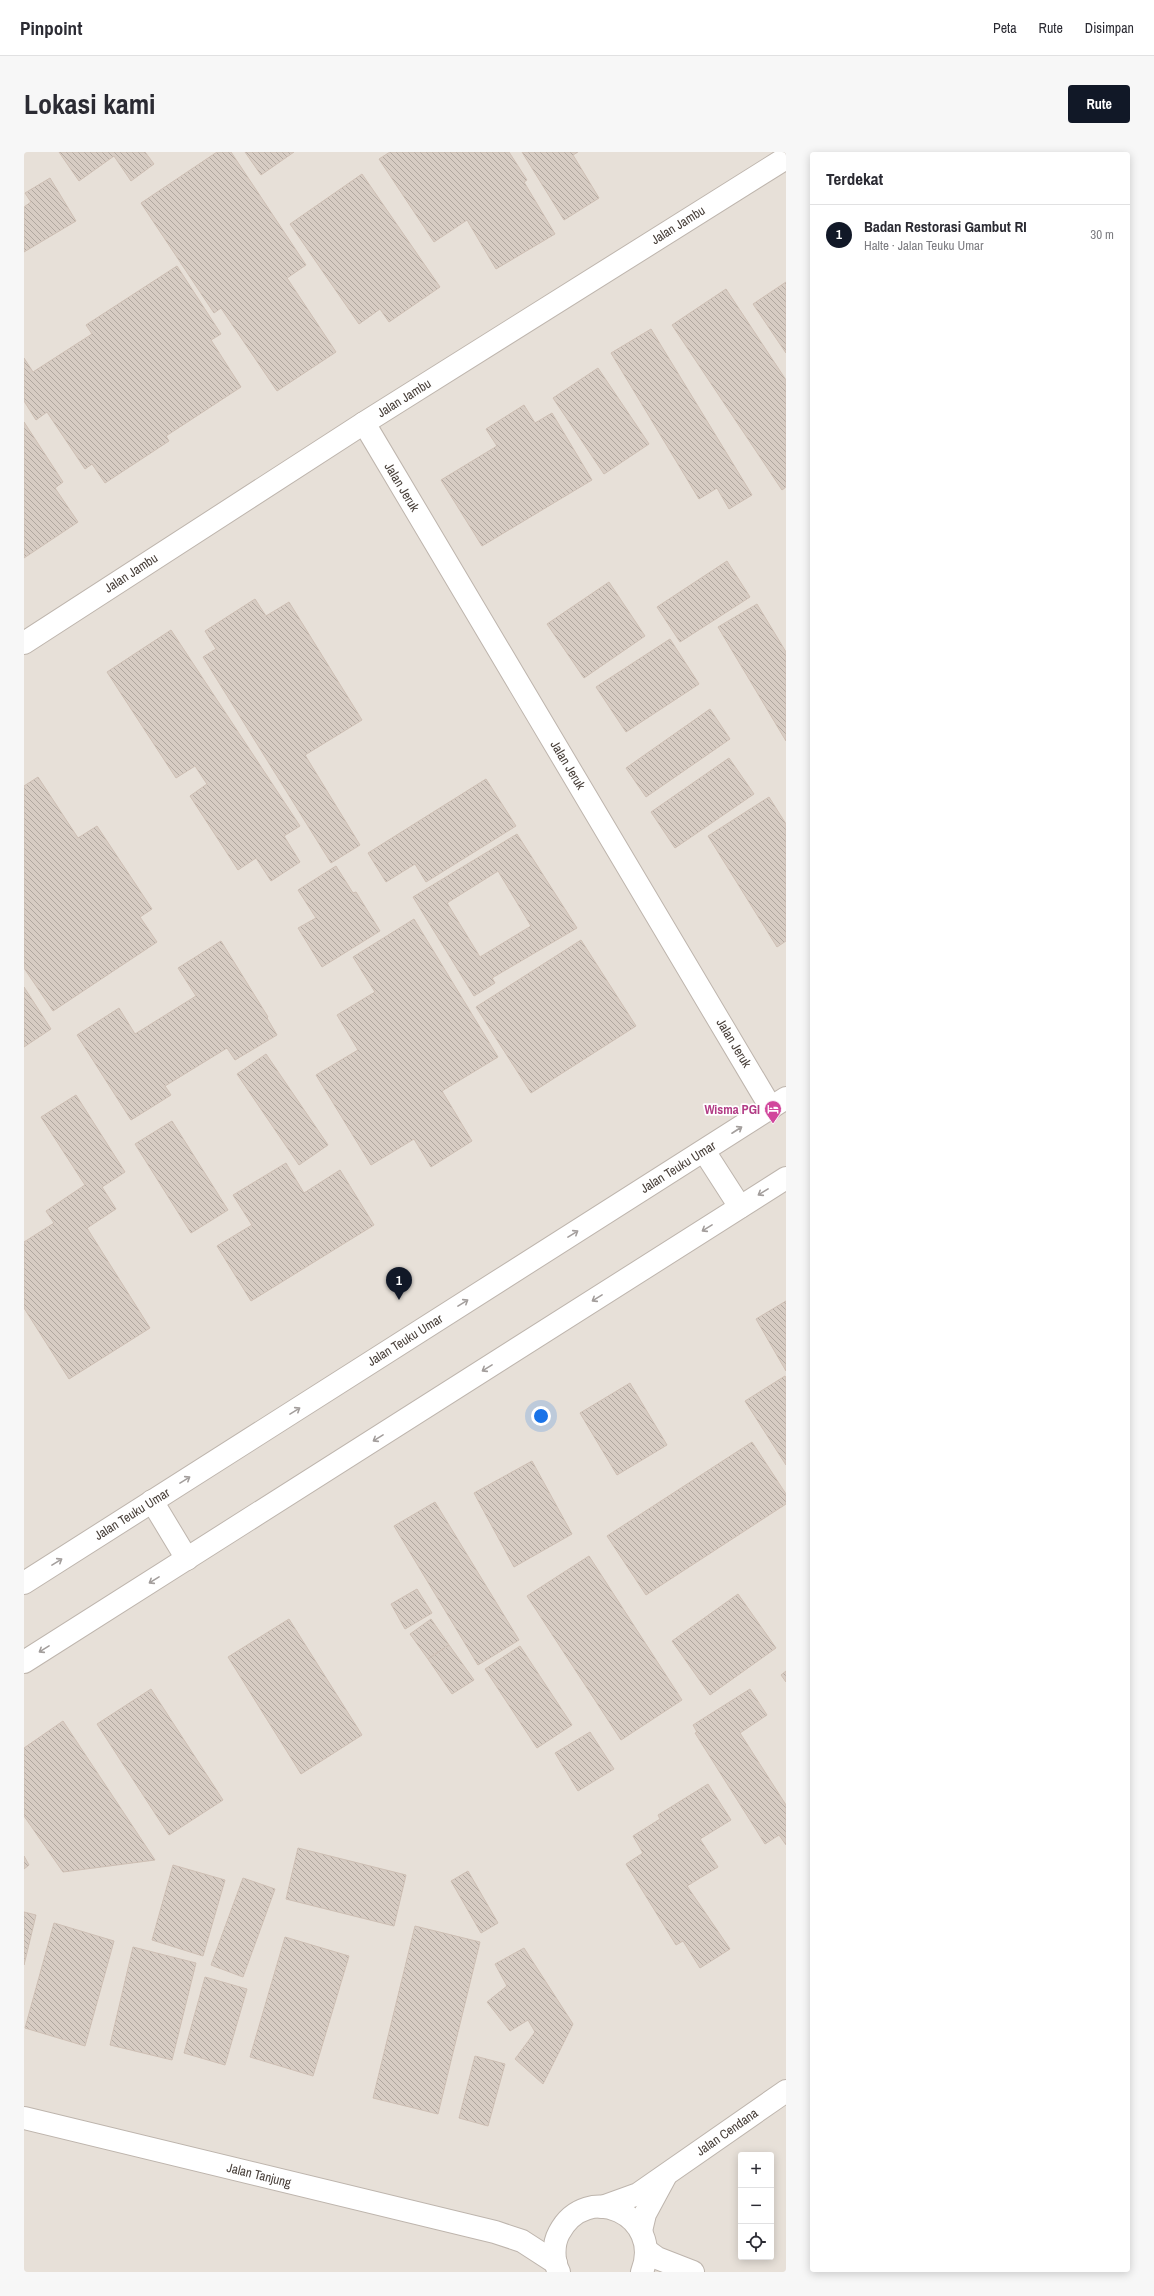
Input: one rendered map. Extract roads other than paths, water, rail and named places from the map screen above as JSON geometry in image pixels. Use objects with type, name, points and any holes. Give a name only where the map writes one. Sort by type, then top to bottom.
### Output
[{"type":"street","name":"Jalan Jambu","points":[[24,643],[364,423],[786,158]]},
{"type":"street","name":"Jalan Jeruk","points":[[364,423],[778,1103]]},
{"type":"street","name":"Jalan Teuku Umar","points":[[24,1583],[778,1103]]},
{"type":"street","points":[[704,1151],[740,1207]]},
{"type":"street","points":[[24,1662],[786,1178]]},
{"type":"street","points":[[152,1501],[187,1559]]},
{"type":"street","name":"Jalan Cendana","points":[[602,2207],[638,2194],[786,2091]]},
{"type":"street","name":"Jalan Tanjung","points":[[24,2118],[495,2232],[522,2241],[558,2267]]},
{"type":"street","name":"Jalan Cendana","points":[[642,2272],[645,2214],[667,2174]]},
{"type":"street","points":[[558,2267],[554,2248],[556,2238],[564,2224],[580,2211],[596,2206],[625,2213],[657,2258],[693,2272]]},
{"type":"street","name":"Jalan Tanjung","points":[[495,2232],[541,2234],[564,2224]]},
{"type":"place","name":"Wisma PGI","points":[[773,1124]]},
{"type":"place","name":"Badan Restorasi Gambut RI","points":[[399,1300]]}]
